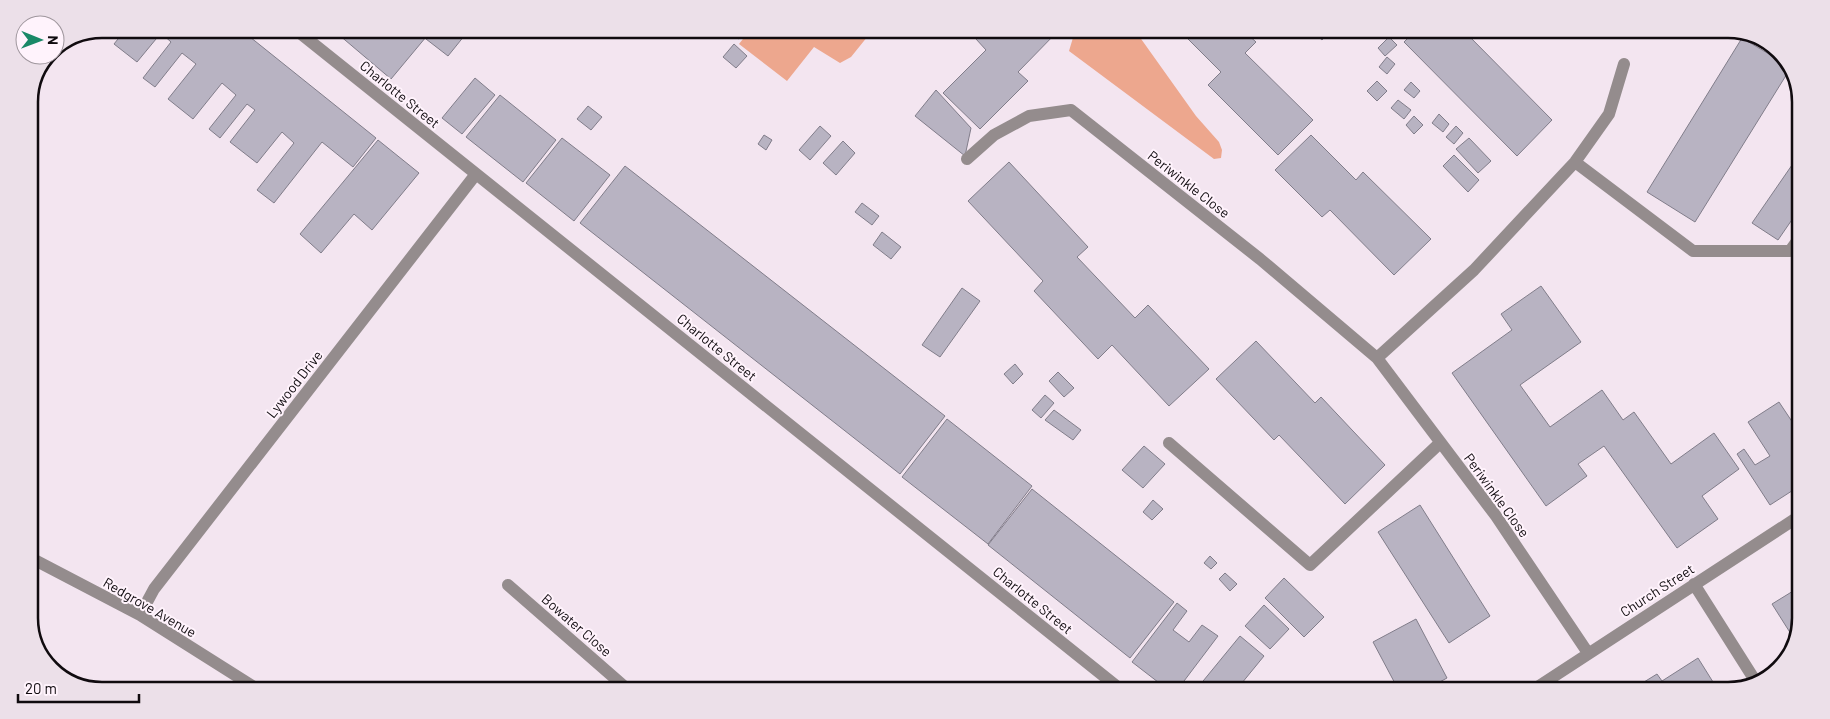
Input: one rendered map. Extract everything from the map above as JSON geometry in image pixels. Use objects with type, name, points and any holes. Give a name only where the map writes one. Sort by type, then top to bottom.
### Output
[{"type":"street","name":"Charlotte Street","points":[[306,38],[1111,682]]},
{"type":"street","points":[[1378,358],[1474,270],[1575,162],[1609,114],[1624,64]]},
{"type":"street","name":"Periwinkle Close","points":[[968,159],[994,135],[1029,116],[1071,110],[1260,259],[1378,358],[1496,516],[1588,653]]},
{"type":"street","points":[[1575,162],[1693,251],[1790,251],[1792,248]]},
{"type":"street","name":"Lywood Drive","points":[[140,616],[154,589],[476,174]]},
{"type":"street","points":[[1169,443],[1310,565],[1440,443]]},
{"type":"street","name":"Church Street","points":[[1546,682],[1792,521]]},
{"type":"street","name":"Redgrove Avenue","points":[[38,562],[140,616],[246,682]]},
{"type":"street","points":[[1694,584],[1753,677]]},
{"type":"street","name":"Bowater Close","points":[[508,585],[619,682]]},
{"type":"shaded area","points":[[744,38],[866,38],[851,57],[840,63],[814,47],[787,81],[739,44]]},
{"type":"shaded area","points":[[1073,38],[1140,38],[1196,116],[1219,142],[1222,150],[1221,158],[1214,159],[1069,51]]},
{"type":"building","points":[[119,38],[157,38],[137,62],[114,44]]},
{"type":"building","points":[[167,38],[251,38],[376,138],[353,167],[322,142],[274,203],[257,190],[294,143],[282,132],[257,163],[230,142],[255,110],[247,104],[220,138],[209,129],[236,95],[222,83],[193,119],[168,99],[196,64],[182,53],[155,87],[143,78],[171,42]]},
{"type":"building","points":[[343,38],[425,38],[391,79]]},
{"type":"building","points":[[427,38],[463,38],[448,56]]},
{"type":"building","points":[[1051,38],[1018,72],[1028,81],[980,129],[943,93],[986,50],[976,39]]},
{"type":"building","points":[[1187,38],[1252,38],[1256,42],[1245,53],[1313,120],[1278,155],[1208,85],[1221,72]]},
{"type":"building","points":[[1388,38],[1397,45],[1385,56],[1378,48]]},
{"type":"building","points":[[1408,38],[1471,38],[1552,120],[1517,156],[1404,42]]},
{"type":"building","points":[[1741,39],[1774,57],[1787,75],[1695,222],[1647,192]]},
{"type":"building","points":[[734,44],[747,56],[736,68],[723,57]]},
{"type":"building","points":[[1387,57],[1395,64],[1387,74],[1379,67]]},
{"type":"building","points":[[475,78],[495,95],[462,134],[442,118]]},
{"type":"building","points":[[1377,81],[1387,91],[1377,101],[1367,91]]},
{"type":"building","points":[[1411,82],[1420,91],[1414,98],[1404,90]]},
{"type":"building","points":[[936,90],[971,128],[965,156],[915,116]]},
{"type":"building","points":[[500,95],[556,140],[523,182],[466,137]]},
{"type":"building","points":[[1398,100],[1411,110],[1404,119],[1391,108]]},
{"type":"building","points":[[588,106],[602,117],[591,130],[577,119]]},
{"type":"building","points":[[1439,114],[1449,124],[1443,132],[1432,123]]},
{"type":"building","points":[[1414,116],[1423,125],[1414,134],[1406,125]]},
{"type":"building","points":[[820,126],[831,136],[810,160],[799,150]]},
{"type":"building","points":[[1456,126],[1463,133],[1454,144],[1446,137]]},
{"type":"building","points":[[764,135],[772,140],[766,150],[758,144]]},
{"type":"building","points":[[1311,135],[1356,180],[1363,172],[1431,239],[1394,275],[1330,210],[1322,217],[1275,170]]},
{"type":"building","points":[[562,138],[610,175],[574,221],[526,183]]},
{"type":"building","points":[[1469,138],[1491,161],[1478,173],[1456,149]]},
{"type":"building","points":[[378,140],[419,173],[372,230],[354,214],[321,253],[300,234]]},
{"type":"building","points":[[843,141],[855,153],[836,175],[823,163]]},
{"type":"building","points":[[1454,155],[1479,180],[1468,192],[1443,166]]},
{"type":"building","points":[[1009,162],[1088,247],[1077,257],[1135,318],[1148,305],[1209,369],[1169,406],[1112,345],[1098,359],[1034,291],[1043,281],[968,201]]},
{"type":"building","points":[[1792,165],[1792,220],[1778,240],[1752,223]]},
{"type":"building","points":[[625,166],[945,416],[900,474],[580,223]]},
{"type":"building","points":[[862,203],[879,216],[872,225],[855,212]]},
{"type":"building","points":[[882,232],[901,247],[891,259],[873,245]]},
{"type":"building","points":[[1541,286],[1581,342],[1520,385],[1550,427],[1602,390],[1623,420],[1634,412],[1671,464],[1714,433],[1739,469],[1702,496],[1718,519],[1677,548],[1604,446],[1578,464],[1587,476],[1546,506],[1452,373],[1512,330],[1501,314]]},
{"type":"building","points":[[962,288],[980,301],[940,357],[922,345]]},
{"type":"building","points":[[1256,341],[1315,403],[1321,397],[1385,465],[1345,504],[1279,435],[1274,440],[1216,379]]},
{"type":"building","points":[[1015,364],[1023,374],[1013,384],[1004,374]]},
{"type":"building","points":[[1058,372],[1074,388],[1064,397],[1049,381]]},
{"type":"building","points":[[1045,395],[1054,403],[1041,418],[1032,410]]},
{"type":"building","points":[[1779,402],[1792,422],[1792,491],[1770,505],[1737,454],[1744,449],[1755,465],[1770,456],[1748,422]]},
{"type":"building","points":[[1054,410],[1081,430],[1073,440],[1045,420]]},
{"type":"building","points":[[947,419],[1032,486],[988,544],[902,477]]},
{"type":"building","points":[[1144,446],[1165,464],[1143,488],[1122,470]]},
{"type":"building","points":[[1032,489],[1174,602],[1130,658],[988,545]]},
{"type":"building","points":[[1153,500],[1163,509],[1152,520],[1143,512]]},
{"type":"building","points":[[1420,505],[1490,616],[1449,643],[1378,532]]},
{"type":"building","points":[[1210,556],[1217,563],[1211,569],[1204,563]]},
{"type":"building","points":[[1225,573],[1237,584],[1230,591],[1219,579]]},
{"type":"building","points":[[1284,578],[1324,617],[1304,637],[1265,598]]},
{"type":"building","points":[[1792,592],[1790,633],[1772,604]]},
{"type":"building","points":[[1177,603],[1187,611],[1173,630],[1189,642],[1202,625],[1218,636],[1183,682],[1158,682],[1132,662]]},
{"type":"building","points":[[1264,605],[1289,629],[1270,649],[1245,626]]},
{"type":"building","points":[[1416,619],[1447,678],[1440,682],[1394,682],[1373,642]]},
{"type":"building","points":[[1240,636],[1264,656],[1243,682],[1202,682]]},
{"type":"building","points":[[1698,658],[1713,682],[1644,682],[1657,674],[1662,681]]}]
